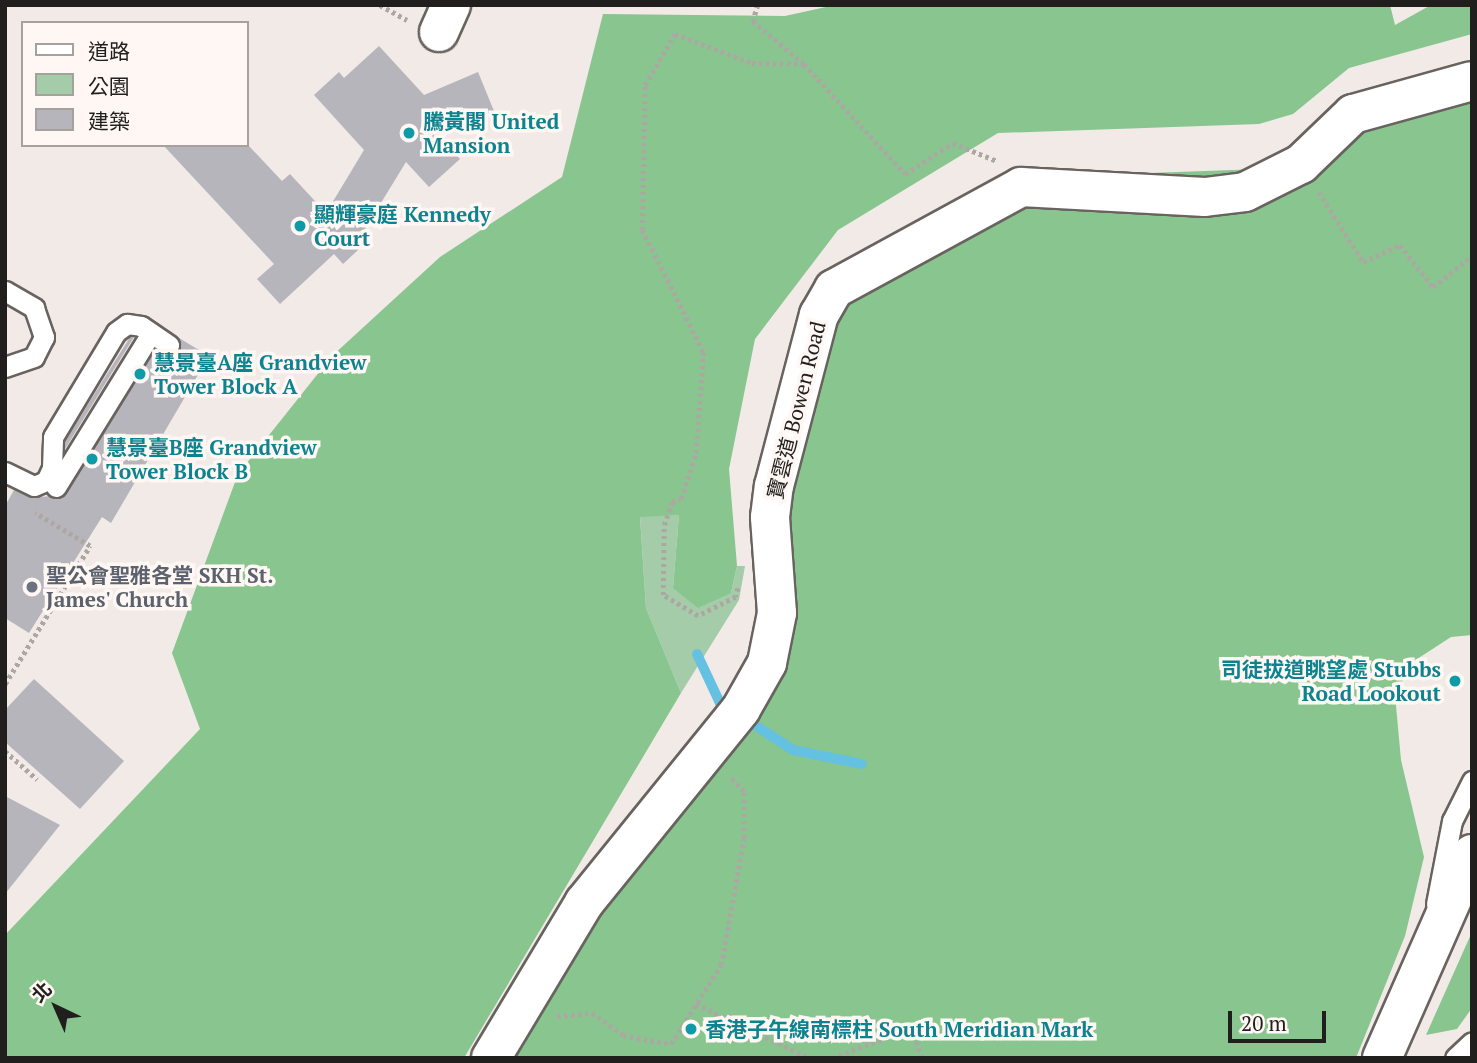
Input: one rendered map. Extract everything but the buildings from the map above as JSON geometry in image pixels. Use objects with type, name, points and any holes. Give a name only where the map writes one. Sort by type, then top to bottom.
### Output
[{"type":"street","name":"寶雲道 Bowen Road","points":[[491,1058],[584,903],[723,731],[774,641],[772,501],[819,315],[834,289],[1021,187],[1218,197],[1259,187],[1301,164],[1353,114],[1472,80]]},
{"type":"street","points":[[1382,1058],[1429,943],[1472,854]]},
{"type":"lane","points":[[5,291],[34,308],[44,337],[34,357],[5,367]]},
{"type":"lane","points":[[5,472],[34,486],[46,481],[52,468],[53,437],[116,332],[127,324],[151,333],[169,345]]},
{"type":"lane","points":[[56,487],[151,333]]},
{"type":"lane","points":[[1429,943],[1452,821],[1472,780]]},
{"type":"lane","points":[[1455,1058],[1472,1042]]},
{"type":"path","points":[[380,5],[434,19]]},
{"type":"path","points":[[758,5],[753,21],[804,64],[905,174],[953,142],[1003,163]]},
{"type":"path","points":[[740,576],[736,597],[698,616],[663,595],[664,526],[672,502],[681,499],[696,453],[703,352],[642,230],[645,85],[675,34],[752,63],[804,64]]},
{"type":"path","points":[[1301,164],[1363,262],[1400,246],[1433,287],[1472,256]]},
{"type":"path","points":[[5,684],[90,546],[26,508]]},
{"type":"path","points":[[527,998],[562,1019],[592,1013],[623,1035],[671,1044],[721,965],[744,838],[744,791],[723,731]]},
{"type":"path","points":[[5,751],[37,779]]},
{"type":"path","points":[[696,1004],[809,1058]]},
{"type":"path","points":[[832,1058],[912,1028],[922,1058]]},
{"type":"green space","points":[[835,5],[1390,5],[1395,25],[1431,5],[1472,5],[1472,34],[1349,68],[1293,114],[1259,124],[998,133],[838,230],[755,339],[729,469],[737,566],[731,593],[698,608],[673,588],[679,515],[640,517],[646,608],[681,693],[464,1058],[5,1058],[5,935],[200,729],[172,653],[238,474],[332,356],[440,257],[562,177],[603,14],[785,16]]},
{"type":"green space","points":[[1472,81],[1472,635],[1451,637],[1414,661],[1395,695],[1401,760],[1424,857],[1405,936],[1356,1058],[514,1058],[770,625],[797,355],[866,263],[1006,178],[1261,169]]},
{"type":"green space","points":[[679,515],[673,588],[731,593],[737,566],[745,566],[739,600],[681,693],[646,608],[640,516]]},
{"type":"green space","points":[[1472,932],[1472,1008],[1457,1029],[1426,1035]]},
{"type":"waterway","points":[[697,654],[720,703],[731,710]]},
{"type":"waterway","points":[[744,718],[793,750],[862,764]]},
{"type":"place","name":"騰黃閣 United Mansion","points":[[409,133]]},
{"type":"place","name":"顯輝豪庭 Kennedy Court","points":[[300,226]]},
{"type":"place","name":"慧景臺A座 Grandview Tower Block A","points":[[140,374]]},
{"type":"place","name":"慧景臺B座 Grandview Tower Block B","points":[[92,459]]},
{"type":"place","name":"聖公會聖雅各堂 SKH St. James' Church","points":[[32,587]]},
{"type":"place","name":"司徒拔道眺望處 Stubbs Road Lookout","points":[[1455,681]]},
{"type":"place","name":"香港子午線南標柱 South Meridian Mark","points":[[691,1029]]}]
